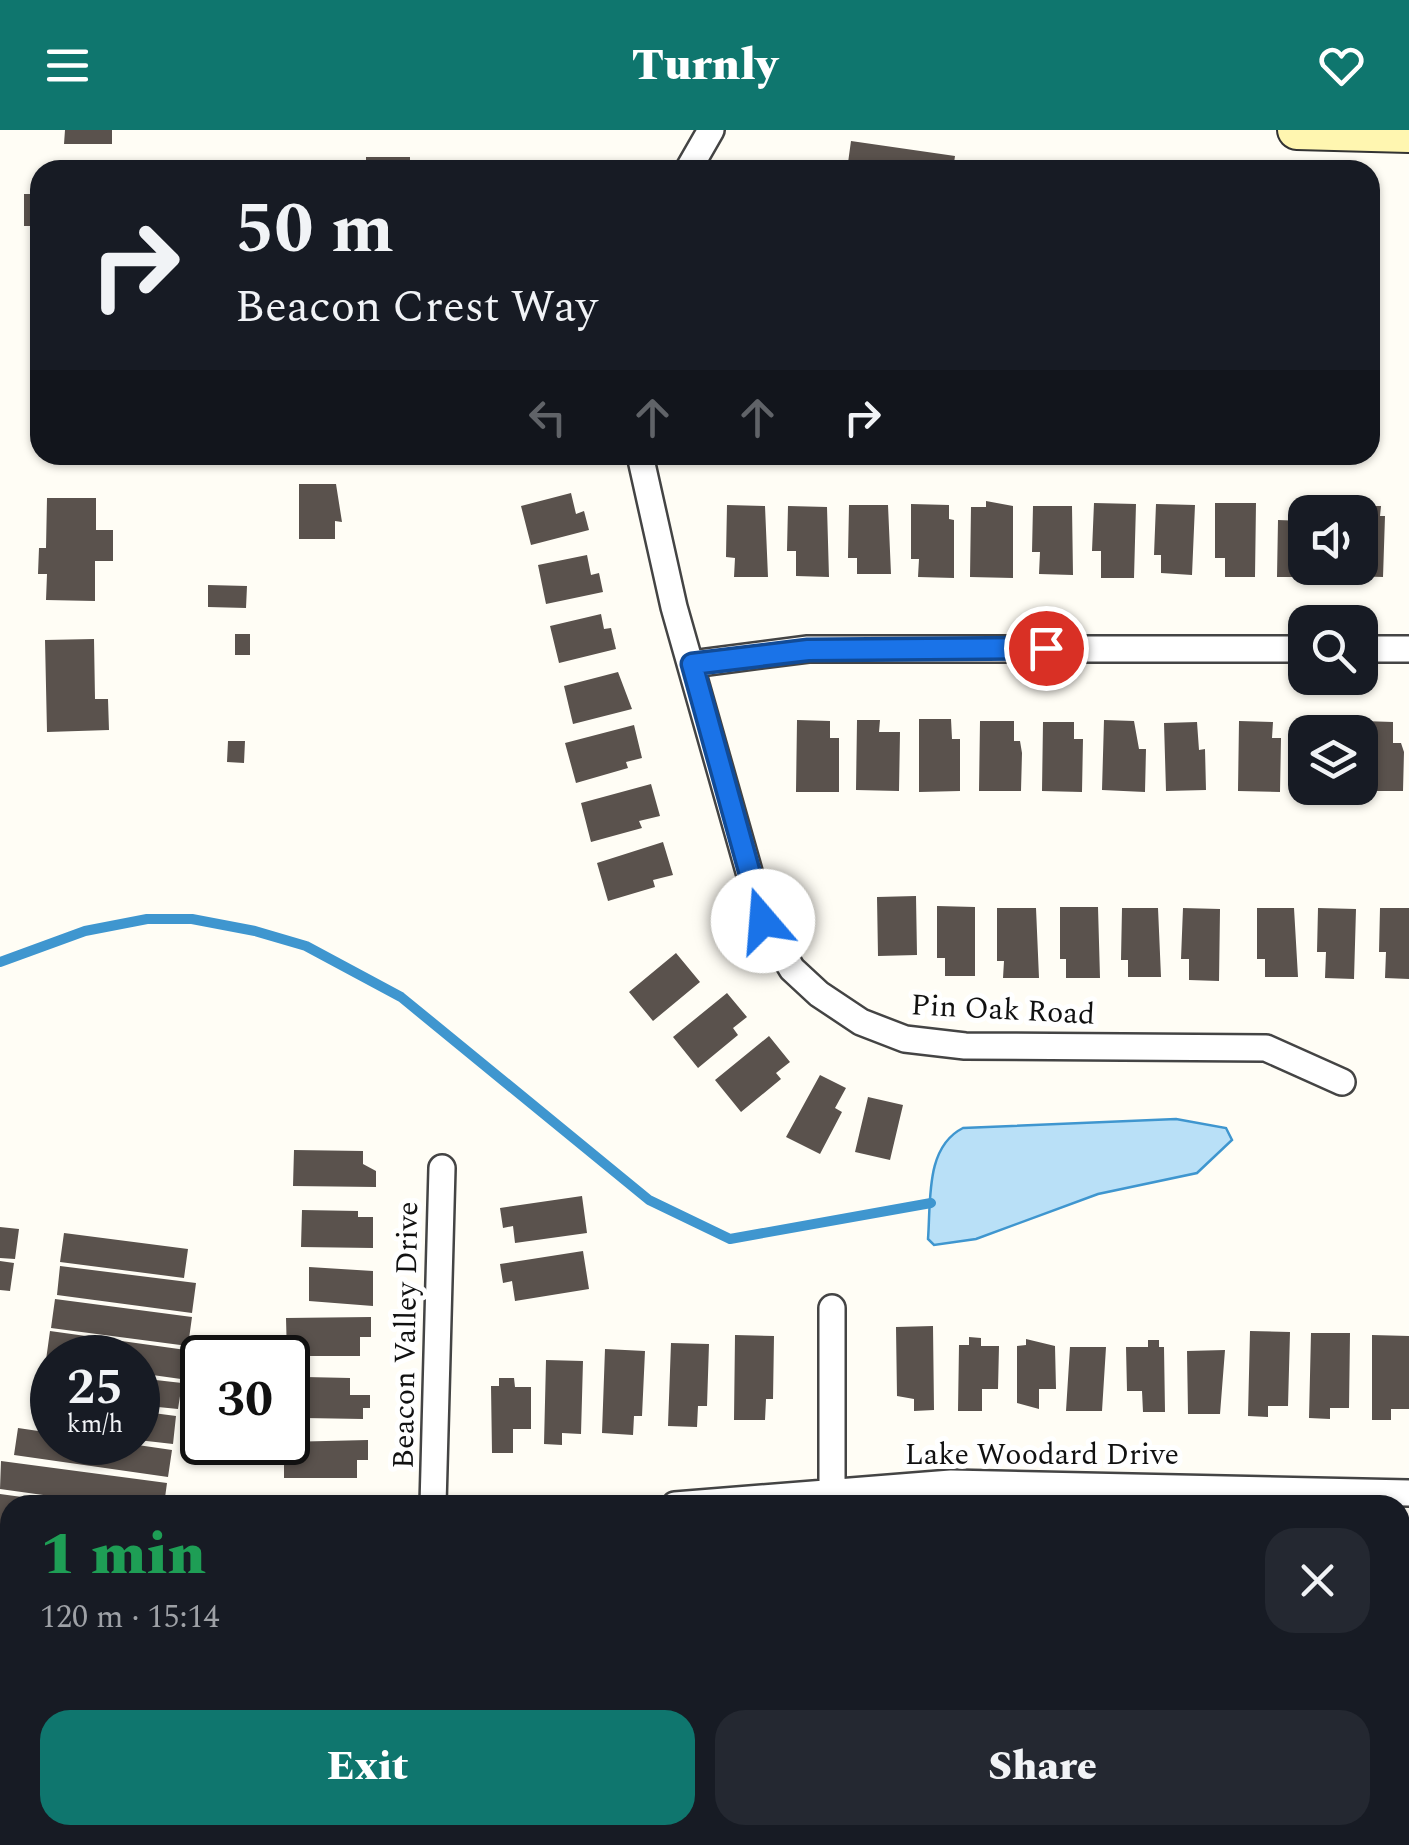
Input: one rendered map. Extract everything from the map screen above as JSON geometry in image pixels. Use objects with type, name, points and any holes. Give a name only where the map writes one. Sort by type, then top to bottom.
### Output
[{"type":"street","points":[[694,160],[711,130]]},
{"type":"street","points":[[1297,130],[1409,133]]},
{"type":"street","name":"Pin Oak Road","points":[[642,465],[763,921],[792,968],[819,994],[861,1022],[905,1039],[965,1046],[1266,1048],[1342,1082]]},
{"type":"street","points":[[692,664],[808,650],[1288,649]]},
{"type":"street","points":[[1378,649],[1409,649]]},
{"type":"street","name":"Beacon Valley Drive","points":[[433,1495],[442,1168]]},
{"type":"street","points":[[832,1308],[832,1489]]},
{"type":"street","name":"Lake Woodard Drive","points":[[773,1495],[832,1489],[1051,1484],[1409,1493]]},
{"type":"water","points":[[1176,1119],[1226,1128],[1232,1140],[1197,1173],[1098,1194],[976,1239],[934,1245],[928,1239],[936,1161],[951,1137],[963,1128]]},
{"type":"building","points":[[65,130],[112,130],[112,144],[64,144]]},
{"type":"building","points":[[851,141],[955,156],[954,160],[848,160]]},
{"type":"building","points":[[366,157],[410,157],[410,160]]},
{"type":"building","points":[[24,194],[30,194],[30,226],[24,226]]},
{"type":"building","points":[[299,484],[336,484],[342,522],[335,521],[335,539],[299,539]]},
{"type":"building","points":[[571,493],[576,514],[584,511],[589,530],[531,545],[521,506]]},
{"type":"building","points":[[47,498],[96,498],[96,530],[113,530],[113,561],[95,561],[95,601],[46,600],[47,574],[38,574],[39,548],[46,548]]},
{"type":"building","points":[[986,501],[1013,506],[1013,578],[970,577],[971,507],[986,507]]},
{"type":"building","points":[[1094,503],[1136,504],[1134,578],[1101,578],[1101,551],[1092,551]]},
{"type":"building","points":[[1215,503],[1256,503],[1255,577],[1225,577],[1225,558],[1215,558]]},
{"type":"building","points":[[911,504],[949,505],[949,519],[954,520],[954,578],[918,577],[919,559],[911,559]]},
{"type":"building","points":[[1156,504],[1195,505],[1192,575],[1161,573],[1161,555],[1154,555]]},
{"type":"building","points":[[727,505],[765,506],[768,577],[734,577],[735,558],[726,557]]},
{"type":"building","points":[[849,505],[888,505],[891,574],[857,574],[857,558],[848,558]]},
{"type":"building","points":[[788,506],[827,507],[829,577],[796,576],[796,551],[787,551]]},
{"type":"building","points":[[1033,506],[1072,506],[1073,575],[1039,574],[1040,552],[1032,552]]},
{"type":"building","points":[[1378,506],[1380,516],[1385,516],[1383,577],[1378,577]]},
{"type":"building","points":[[1278,520],[1288,520],[1288,577],[1277,577]]},
{"type":"building","points":[[587,555],[591,575],[599,573],[603,592],[546,604],[538,565]]},
{"type":"building","points":[[208,585],[247,586],[246,608],[208,607]]},
{"type":"building","points":[[601,614],[604,629],[611,628],[616,649],[559,663],[550,626]]},
{"type":"building","points":[[235,634],[250,634],[250,655],[235,655]]},
{"type":"building","points":[[94,639],[95,699],[108,699],[109,730],[47,732],[45,640]]},
{"type":"building","points":[[618,672],[632,709],[573,724],[564,686]]},
{"type":"building","points":[[919,719],[951,719],[952,739],[960,739],[960,791],[919,792]]},
{"type":"building","points":[[797,720],[830,721],[830,738],[839,738],[839,792],[796,792]]},
{"type":"building","points":[[857,720],[880,720],[879,732],[900,732],[899,791],[856,790]]},
{"type":"building","points":[[1104,720],[1134,721],[1139,749],[1146,749],[1145,792],[1102,790]]},
{"type":"building","points":[[980,721],[1014,721],[1014,741],[1020,741],[1022,753],[1021,791],[979,791]]},
{"type":"building","points":[[1239,721],[1273,722],[1272,738],[1281,738],[1280,792],[1238,791]]},
{"type":"building","points":[[1043,722],[1074,722],[1074,739],[1083,739],[1082,792],[1042,791]]},
{"type":"building","points":[[1197,722],[1199,750],[1205,749],[1206,790],[1166,791],[1164,723]]},
{"type":"building","points":[[1378,722],[1393,722],[1393,743],[1401,743],[1403,791],[1378,791]]},
{"type":"building","points":[[634,725],[642,758],[626,762],[628,768],[576,783],[565,743]]},
{"type":"building","points":[[228,741],[245,741],[244,763],[227,762]]},
{"type":"building","points":[[651,784],[660,816],[639,821],[642,828],[591,842],[581,803]]},
{"type":"building","points":[[663,842],[673,875],[653,880],[655,887],[608,901],[597,863]]},
{"type":"building","points":[[916,896],[917,955],[878,956],[877,897]]},
{"type":"building","points":[[937,906],[975,907],[975,976],[945,976],[945,958],[937,958]]},
{"type":"building","points":[[1060,907],[1098,907],[1100,978],[1066,978],[1066,959],[1060,959]]},
{"type":"building","points":[[997,908],[1036,908],[1039,978],[1003,978],[1004,961],[997,961]]},
{"type":"building","points":[[1122,908],[1158,908],[1161,977],[1128,977],[1128,960],[1121,960]]},
{"type":"building","points":[[1183,908],[1220,909],[1219,981],[1189,980],[1189,959],[1181,959]]},
{"type":"building","points":[[1257,908],[1294,908],[1298,977],[1265,977],[1265,959],[1257,959]]},
{"type":"building","points":[[1318,908],[1356,909],[1354,979],[1325,978],[1326,952],[1317,952]]},
{"type":"building","points":[[1380,908],[1409,908],[1409,979],[1385,978],[1386,952],[1379,952]]},
{"type":"building","points":[[676,953],[700,982],[653,1021],[629,992]]},
{"type":"building","points":[[727,993],[747,1017],[733,1028],[738,1035],[698,1068],[673,1037]]},
{"type":"building","points":[[769,1036],[790,1062],[776,1073],[781,1079],[741,1112],[715,1080]]},
{"type":"building","points":[[820,1075],[846,1088],[835,1108],[842,1112],[820,1154],[786,1137]]},
{"type":"building","points":[[868,1097],[903,1105],[890,1160],[855,1152]]},
{"type":"building","points":[[294,1150],[363,1151],[363,1164],[376,1171],[376,1187],[293,1186]]},
{"type":"building","points":[[582,1196],[587,1233],[515,1243],[513,1226],[503,1228],[500,1208]]},
{"type":"building","points":[[302,1210],[358,1211],[358,1217],[373,1217],[373,1248],[301,1247]]},
{"type":"building","points":[[0,1227],[19,1229],[15,1259],[0,1258]]},
{"type":"building","points":[[64,1233],[188,1249],[184,1278],[60,1262]]},
{"type":"building","points":[[583,1251],[589,1289],[515,1301],[512,1281],[503,1283],[500,1264]]},
{"type":"building","points":[[0,1261],[14,1263],[10,1291],[0,1290]]},
{"type":"building","points":[[60,1266],[196,1283],[192,1313],[57,1295]]},
{"type":"building","points":[[309,1267],[373,1271],[373,1306],[309,1301]]},
{"type":"building","points":[[55,1299],[192,1317],[190,1335],[180,1335],[180,1345],[160,1342],[160,1335],[104,1335],[51,1328]]},
{"type":"building","points":[[371,1317],[371,1337],[360,1337],[360,1356],[310,1356],[310,1335],[286,1335],[286,1318]]},
{"type":"building","points":[[933,1326],[934,1410],[914,1411],[914,1399],[897,1396],[896,1327]]},
{"type":"building","points":[[1250,1331],[1290,1332],[1288,1406],[1268,1406],[1268,1417],[1248,1416]]},
{"type":"building","points":[[1311,1333],[1350,1333],[1349,1408],[1330,1408],[1330,1419],[1309,1418]]},
{"type":"building","points":[[735,1335],[774,1336],[773,1399],[766,1399],[765,1420],[734,1420]]},
{"type":"building","points":[[1372,1335],[1409,1336],[1409,1409],[1391,1409],[1391,1420],[1372,1420]]},
{"type":"building","points":[[969,1337],[981,1338],[981,1346],[999,1346],[998,1389],[982,1389],[982,1411],[958,1411],[959,1345],[969,1345]]},
{"type":"building","points":[[1026,1339],[1055,1346],[1056,1389],[1039,1389],[1039,1409],[1017,1403],[1017,1346],[1026,1345]]},
{"type":"building","points":[[1148,1340],[1159,1340],[1159,1347],[1164,1347],[1165,1412],[1143,1412],[1142,1391],[1127,1391],[1126,1347],[1148,1347]]},
{"type":"building","points":[[671,1343],[709,1344],[707,1406],[698,1406],[697,1427],[668,1426]]},
{"type":"building","points":[[160,1346],[180,1349],[180,1379],[160,1376]]},
{"type":"building","points":[[1070,1347],[1106,1347],[1102,1411],[1066,1411]]},
{"type":"building","points":[[605,1349],[645,1351],[642,1416],[634,1416],[633,1435],[602,1433]]},
{"type":"building","points":[[1225,1350],[1220,1414],[1188,1414],[1187,1351]]},
{"type":"building","points":[[546,1360],[583,1361],[581,1434],[562,1433],[562,1445],[544,1444]]},
{"type":"building","points":[[310,1377],[350,1378],[350,1395],[370,1395],[370,1408],[363,1408],[363,1419],[310,1418]]},
{"type":"building","points":[[499,1378],[514,1378],[515,1387],[531,1387],[531,1429],[513,1429],[513,1453],[492,1453],[491,1386],[499,1386]]},
{"type":"building","points":[[160,1380],[180,1383],[178,1409],[160,1407]]},
{"type":"building","points":[[160,1414],[176,1416],[173,1444],[160,1443]]},
{"type":"building","points":[[18,1428],[30,1430],[30,1457],[14,1455]]},
{"type":"building","points":[[368,1440],[368,1460],[357,1460],[357,1478],[284,1478],[284,1465],[310,1465],[310,1441]]},
{"type":"building","points":[[160,1448],[172,1450],[168,1477],[84,1465],[160,1465]]},
{"type":"building","points":[[1,1461],[167,1483],[165,1495],[43,1495],[0,1489]]},
{"type":"waterway","points":[[0,962],[85,931],[147,919],[192,919],[255,931],[306,946],[401,997],[649,1200],[730,1239],[931,1203]]},
{"type":"route","points":[[763,921],[692,664],[808,650],[1046,648]]}]
